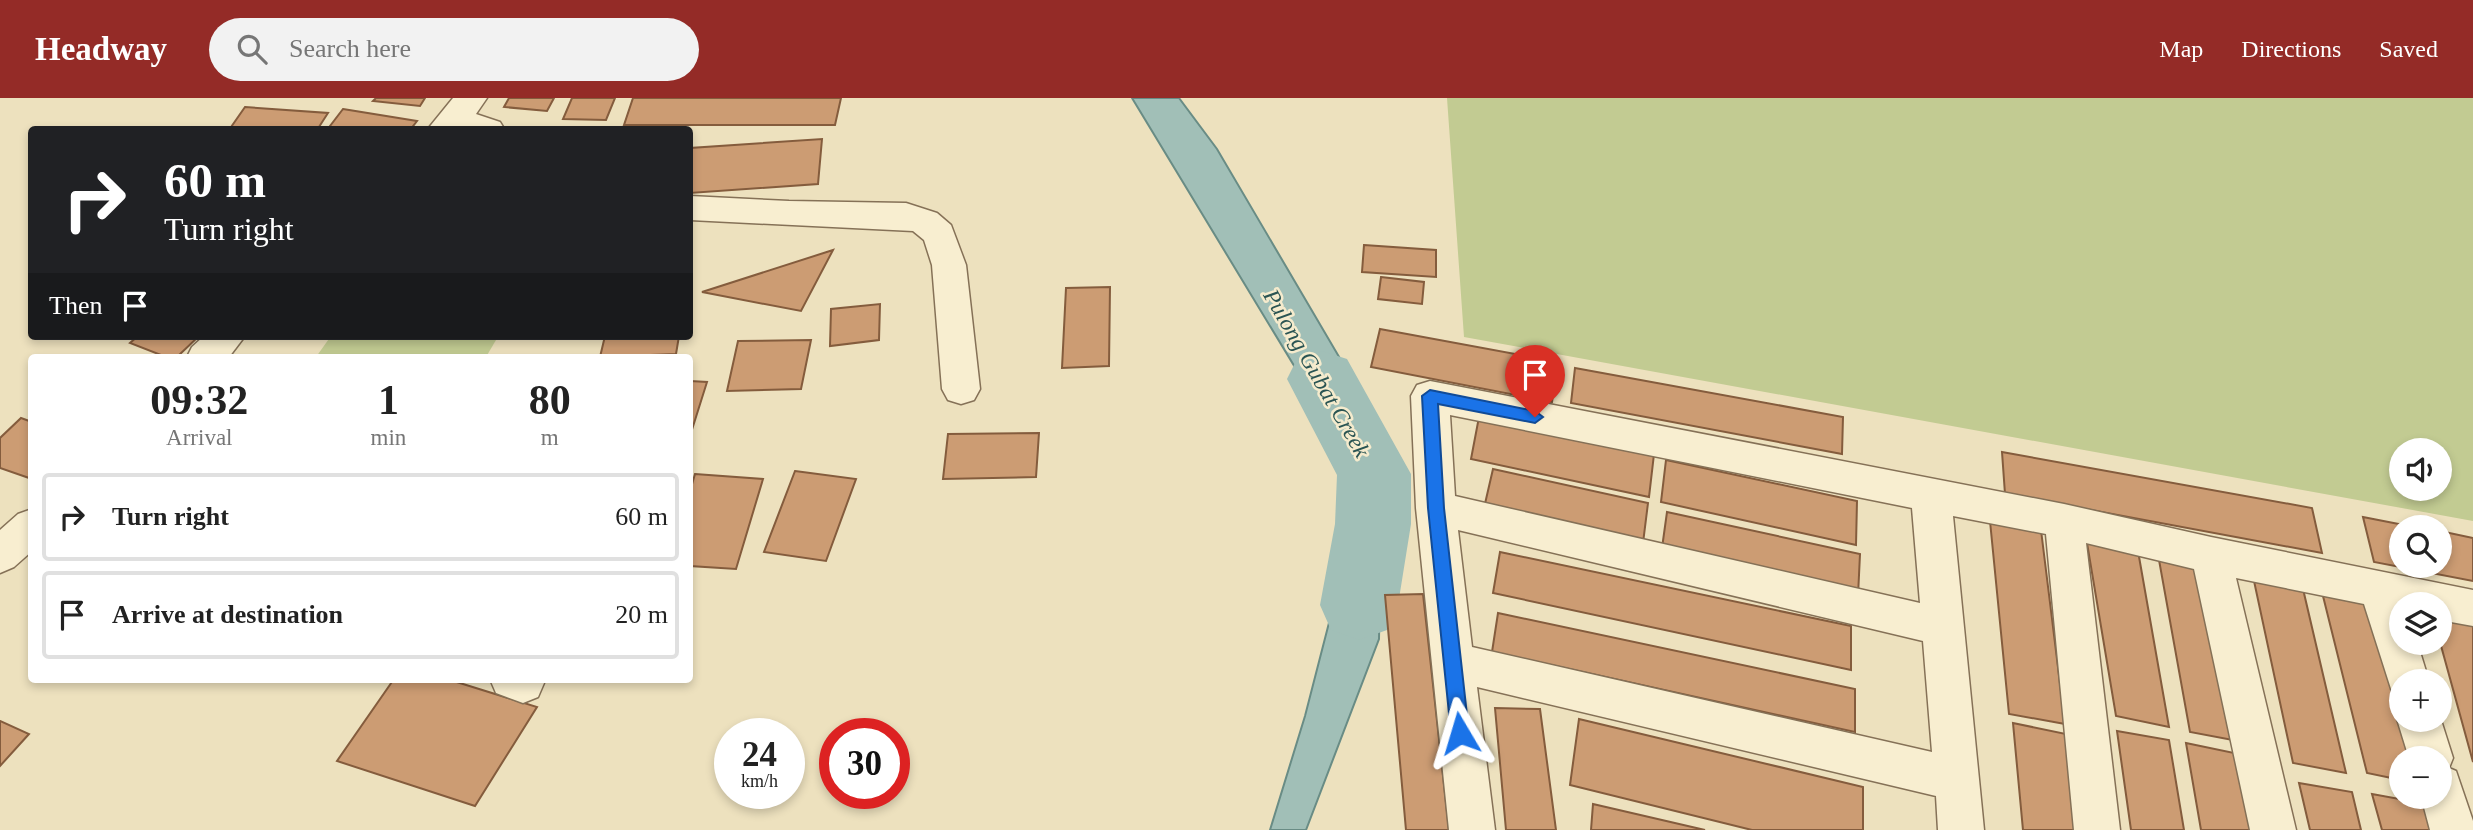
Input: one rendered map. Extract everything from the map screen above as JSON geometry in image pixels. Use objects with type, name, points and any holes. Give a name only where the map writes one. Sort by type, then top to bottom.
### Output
[{"type":"street","points":[[456,115],[480,126]]},
{"type":"street","points":[[693,208],[789,214],[906,216],[925,222],[939,234],[949,265],[961,389]]},
{"type":"street","points":[[208,354],[223,340]]},
{"type":"street","points":[[1472,830],[1436,508],[1430,396],[2064,521],[2211,555],[2473,608]]},
{"type":"street","points":[[1931,495],[1940,626],[1961,830]]},
{"type":"street","points":[[1436,508],[1940,626]]},
{"type":"street","points":[[2064,521],[2097,830]]},
{"type":"street","points":[[0,555],[28,531]]},
{"type":"street","points":[[2211,555],[2273,830]]},
{"type":"street","points":[[2381,590],[2404,669]]},
{"type":"street","points":[[1451,661],[1956,779]]},
{"type":"street","points":[[2447,809],[2453,830]]},
{"type":"green space","points":[[1447,98],[2473,98],[2473,521],[2452,515],[2440,515],[1464,337]]},
{"type":"green space","points":[[328,340],[496,340],[488,354],[318,354]]},
{"type":"water","points":[[1132,98],[1179,98],[1217,149],[1365,401],[1380,584],[1379,639],[1306,830],[1270,830],[1305,716],[1365,483]]},
{"type":"building","points":[[376,98],[425,98],[420,106],[373,101]]},
{"type":"building","points":[[509,98],[554,98],[547,111],[504,107]]},
{"type":"building","points":[[572,98],[615,98],[606,120],[563,119]]},
{"type":"building","points":[[633,98],[841,98],[835,125],[624,125]]},
{"type":"building","points":[[245,107],[328,113],[320,126],[232,126]]},
{"type":"building","points":[[343,109],[417,121],[413,126],[330,126]]},
{"type":"building","points":[[822,139],[818,184],[693,193],[693,148]]},
{"type":"building","points":[[1364,245],[1436,250],[1436,277],[1362,272]]},
{"type":"building","points":[[833,250],[801,311],[702,292]]},
{"type":"building","points":[[1381,277],[1424,282],[1422,304],[1378,299]]},
{"type":"building","points":[[1110,287],[1109,366],[1062,368],[1066,288]]},
{"type":"building","points":[[880,304],[879,340],[830,346],[831,309]]},
{"type":"building","points":[[1380,329],[1558,362],[1552,402],[1371,367]]},
{"type":"building","points":[[133,340],[195,340],[180,354],[158,354],[130,343]]},
{"type":"building","points":[[604,340],[678,340],[676,354],[601,354]]},
{"type":"building","points":[[811,340],[801,389],[727,391],[738,341]]},
{"type":"building","points":[[1575,368],[1843,417],[1842,454],[1571,403]]},
{"type":"building","points":[[693,381],[707,382],[693,426]]},
{"type":"building","points":[[1479,417],[1654,454],[1649,497],[1471,459]]},
{"type":"building","points":[[21,418],[28,421],[28,478],[0,468],[0,438]]},
{"type":"building","points":[[1039,433],[1036,477],[943,479],[948,434]]},
{"type":"building","points":[[2002,452],[2312,508],[2322,553],[2005,494]]},
{"type":"building","points":[[1666,460],[1857,501],[1856,545],[1661,502]]},
{"type":"building","points":[[1493,469],[1648,503],[1643,543],[1484,508]]},
{"type":"building","points":[[795,471],[856,479],[826,561],[764,552]]},
{"type":"building","points":[[695,474],[763,479],[736,569],[693,566]]},
{"type":"building","points":[[1667,512],[1860,554],[1858,596],[1662,548]]},
{"type":"building","points":[[2363,517],[2389,522],[2389,565],[2374,562]]},
{"type":"building","points":[[1990,521],[2041,530],[2065,724],[2009,714]]},
{"type":"building","points":[[2452,534],[2473,538],[2473,581],[2452,577]]},
{"type":"building","points":[[2087,543],[2138,551],[2169,727],[2116,716]]},
{"type":"building","points":[[1500,552],[1851,626],[1851,670],[1493,593]]},
{"type":"building","points":[[2159,560],[2203,567],[2238,741],[2190,732]]},
{"type":"building","points":[[2254,581],[2303,589],[2346,773],[2293,763]]},
{"type":"building","points":[[2322,592],[2371,601],[2389,672],[2389,732],[2405,732],[2410,746],[2389,746],[2389,778],[2367,773]]},
{"type":"building","points":[[1423,594],[1449,830],[1406,830],[1385,595]]},
{"type":"building","points":[[1498,613],[1855,689],[1855,732],[1492,652]]},
{"type":"building","points":[[2452,617],[2473,621],[2473,762],[2452,686],[2452,669],[2447,669],[2444,655],[2452,655]]},
{"type":"building","points":[[391,683],[460,683],[537,707],[475,806],[337,761]]},
{"type":"building","points":[[1495,708],[1540,709],[1556,830],[1506,830]]},
{"type":"building","points":[[1579,719],[1863,787],[1863,830],[1752,830],[1570,785]]},
{"type":"building","points":[[0,721],[29,734],[0,766]]},
{"type":"building","points":[[2013,723],[2066,734],[2077,830],[2023,830]]},
{"type":"building","points":[[2117,731],[2169,740],[2184,830],[2131,830]]},
{"type":"building","points":[[2186,743],[2239,754],[2254,830],[2201,830]]},
{"type":"building","points":[[2299,783],[2352,792],[2361,830],[2310,830]]},
{"type":"building","points":[[2372,794],[2389,797],[2389,809],[2428,809],[2434,830],[2382,830]]},
{"type":"building","points":[[1593,804],[1705,830],[1591,830]]},
{"type":"waterway","name":"Pulong Gubat Creek","points":[[1322,379],[1374,474],[1373,524],[1359,605]]},
{"type":"route","points":[[1460,733],[1436,508],[1430,396],[1535,417]]}]
